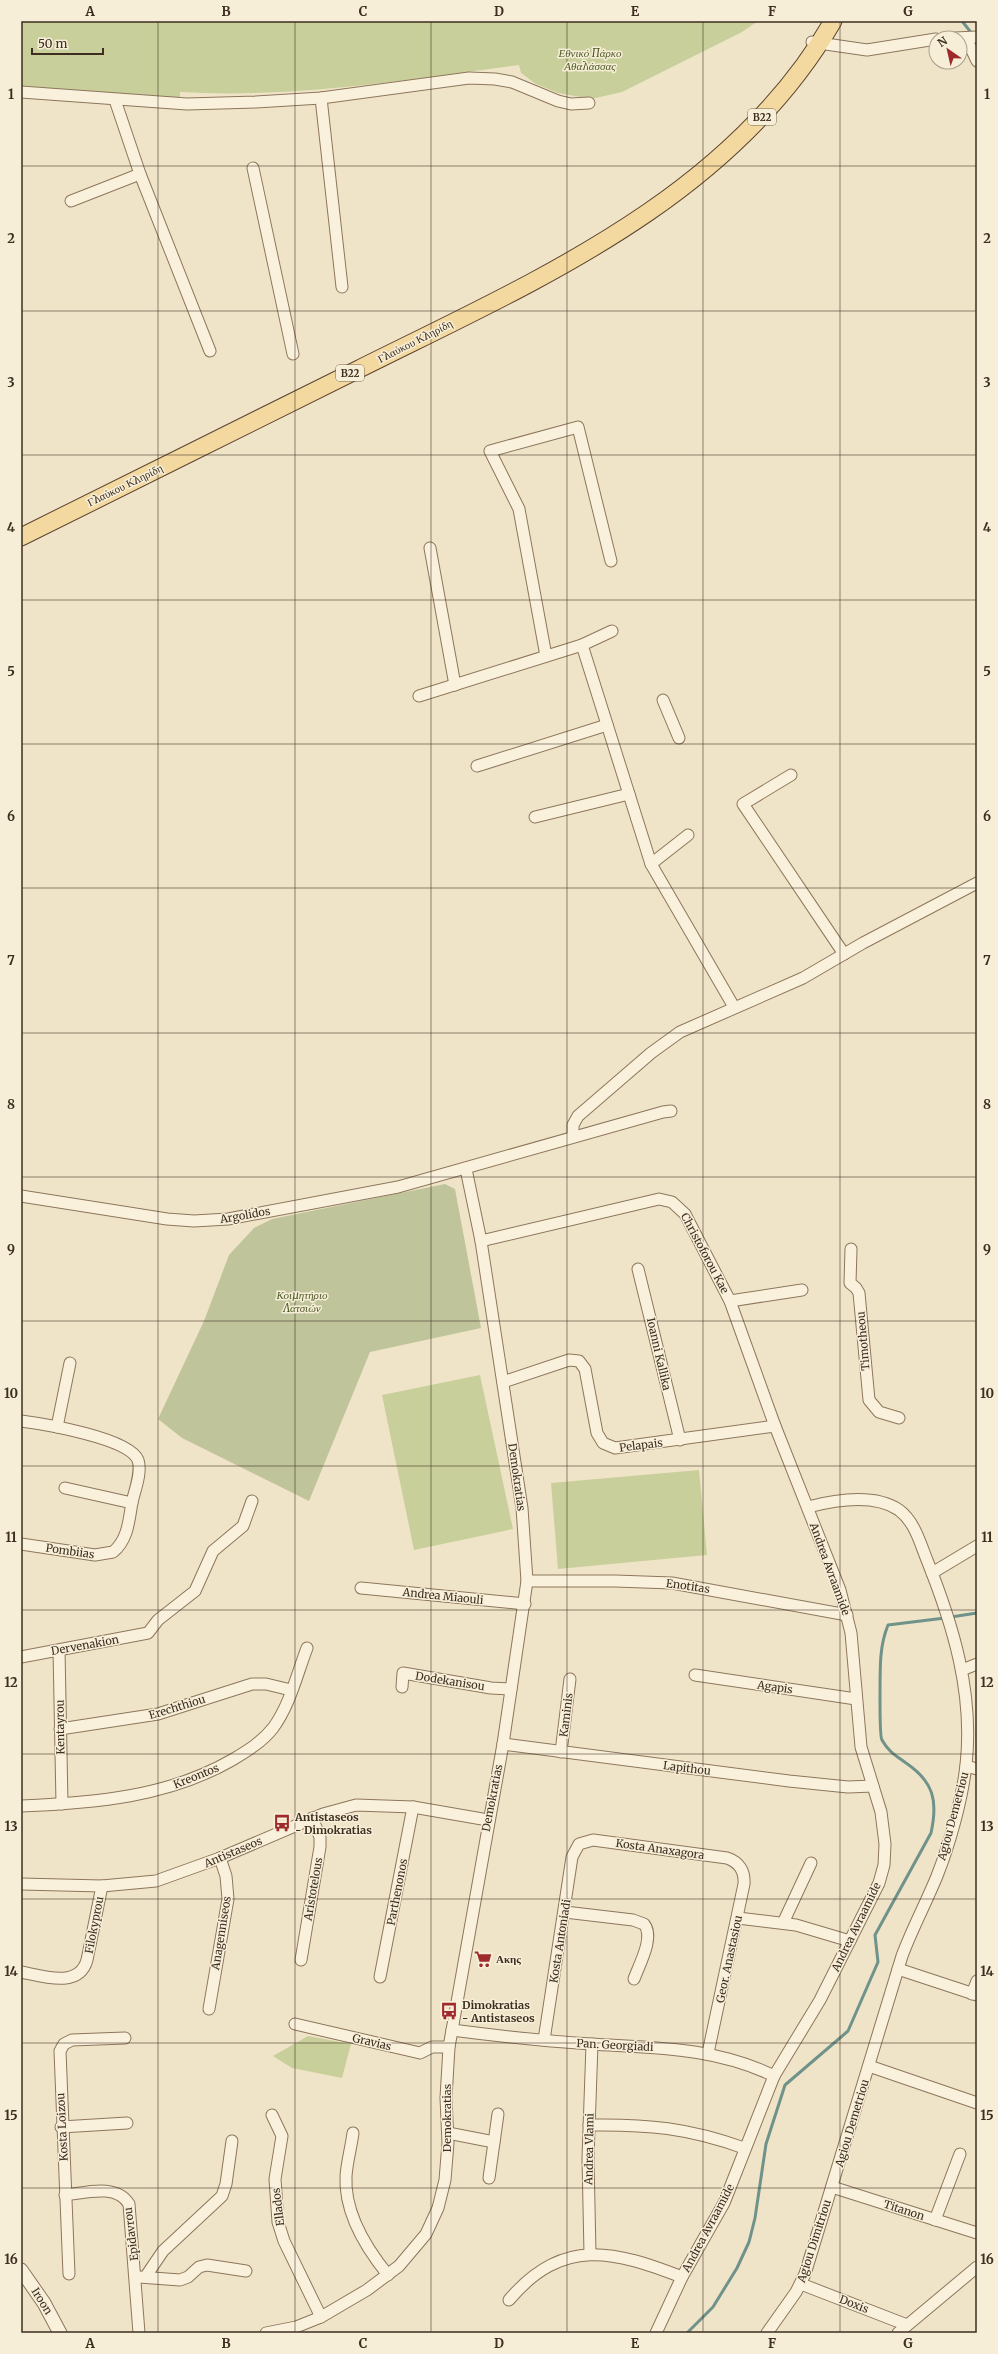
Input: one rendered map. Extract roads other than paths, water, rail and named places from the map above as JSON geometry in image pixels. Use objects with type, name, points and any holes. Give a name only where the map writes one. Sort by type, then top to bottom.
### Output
[{"type":"main road","name":"Γλαύκου Κληρίδη","points":[[816,42],[823,21]]},
{"type":"main road","name":"Γλαύκου Κληρίδη","points":[[21,537],[579,258],[638,220],[672,195],[756,112],[833,21]]},
{"type":"street","points":[[816,42],[867,50],[928,40]]},
{"type":"street","points":[[968,42],[977,61]]},
{"type":"street","points":[[21,92],[187,104],[322,98],[469,78],[512,82],[558,101],[570,104],[589,104]]},
{"type":"street","points":[[322,98],[342,287]]},
{"type":"street","points":[[116,100],[140,174],[210,351]]},
{"type":"street","points":[[253,168],[293,354]]},
{"type":"street","points":[[71,201],[140,174]]},
{"type":"street","points":[[546,656],[519,509],[490,451],[578,427],[611,561]]},
{"type":"street","points":[[430,548],[455,684]]},
{"type":"street","points":[[419,696],[582,645],[612,631]]},
{"type":"street","points":[[582,645],[651,864],[734,1007]]},
{"type":"street","points":[[664,700],[679,738]]},
{"type":"street","points":[[477,766],[607,725]]},
{"type":"street","points":[[791,775],[743,804],[844,954]]},
{"type":"street","points":[[535,817],[629,794]]},
{"type":"street","points":[[651,864],[688,835]]},
{"type":"street","points":[[573,1136],[573,1125],[578,1116],[662,1044],[680,1032],[798,980],[977,883]]},
{"type":"street","name":"Argolidos","points":[[21,1196],[167,1218],[218,1220],[398,1187],[466,1169],[573,1136],[671,1111]]},
{"type":"street","name":"Demokratias","points":[[266,2333],[296,2327],[321,2317],[351,2300],[388,2275],[421,2242],[435,2216],[445,2180],[448,2133],[446,2098],[449,2047],[488,1820],[503,1744],[525,1604],[527,1581],[522,1508],[481,1241],[466,1169]]},
{"type":"street","name":"Christoforou Kae","points":[[481,1241],[651,1200],[666,1199],[672,1202],[685,1214],[730,1301],[775,1426]]},
{"type":"street","name":"Timotheou","points":[[851,1249],[850,1283],[859,1293],[869,1400],[879,1412],[899,1418]]},
{"type":"street","name":"Ioanni Kallika","points":[[638,1268],[680,1440]]},
{"type":"street","points":[[730,1301],[802,1290]]},
{"type":"street","name":"Pelapais","points":[[503,1382],[576,1360],[582,1363],[585,1368],[596,1429],[603,1443],[620,1448],[775,1426]]},
{"type":"street","points":[[21,1420],[57,1427],[70,1363]]},
{"type":"street","name":"Andrea Avraamide","points":[[656,2333],[682,2277],[724,2203],[738,2170],[744,2148],[774,2076],[820,2000],[879,1883],[884,1865],[883,1822],[861,1747],[856,1699],[853,1642],[847,1615],[808,1507],[775,1426]]},
{"type":"street","name":"Pombiias","points":[[21,1544],[95,1555],[108,1554],[118,1548],[125,1536],[139,1470],[136,1456],[133,1452],[123,1446],[57,1427]]},
{"type":"street","points":[[65,1488],[132,1503]]},
{"type":"street","name":"Agiou Demetriou","points":[[808,1507],[826,1502],[863,1500],[883,1503],[898,1510],[913,1527],[932,1573],[953,1632],[962,1670],[966,1711],[966,1766],[959,1802],[937,1874],[911,1930],[898,1969],[832,2187]]},
{"type":"street","name":"Dervenakion","points":[[21,1657],[148,1634],[158,1620],[195,1592],[213,1551],[243,1526],[252,1501]]},
{"type":"street","points":[[932,1573],[977,1546]]},
{"type":"street","name":"Enotitas","points":[[527,1581],[615,1580],[672,1583],[847,1615]]},
{"type":"street","name":"Andrea Miaouli","points":[[361,1588],[525,1604]]},
{"type":"street","name":"Kreontos","points":[[21,1806],[62,1804],[153,1792],[189,1781],[212,1771],[245,1753],[267,1735],[280,1717],[292,1690],[307,1648]]},
{"type":"street","name":"Kentayrou","points":[[59,1650],[62,1804]]},
{"type":"street","points":[[962,1670],[977,1664]]},
{"type":"street","name":"Dodekanisou","points":[[402,1687],[404,1674],[491,1688],[511,1689]]},
{"type":"street","name":"Agapis","points":[[695,1675],[856,1699]]},
{"type":"street","name":"Kaminis","points":[[561,1752],[570,1679]]},
{"type":"street","name":"Erechthiou","points":[[60,1729],[158,1714],[252,1684],[266,1684],[292,1690]]},
{"type":"street","name":"Lapithou","points":[[503,1744],[788,1781],[848,1787],[873,1786]]},
{"type":"street","points":[[966,1766],[977,1769]]},
{"type":"street","name":"Antistaseos","points":[[21,1884],[102,1886],[156,1881],[220,1858],[312,1818],[356,1805],[413,1807],[488,1820]]},
{"type":"street","name":"Parthenonos","points":[[380,1977],[413,1807]]},
{"type":"street","name":"Aristotelous","points":[[301,1960],[320,1847],[320,1837],[312,1818]]},
{"type":"street","name":"Kosta Anaxagora","points":[[579,1844],[587,1840],[597,1840],[727,1858],[739,1865]]},
{"type":"street","name":"Kosta Antoniadi","points":[[544,2040],[572,1860],[579,1844]]},
{"type":"street","name":"Anagenniseos","points":[[209,2009],[228,1899],[226,1876],[220,1858]]},
{"type":"street","points":[[783,1923],[811,1863]]},
{"type":"street","name":"Geor. Anastasiou","points":[[708,2053],[738,1918],[744,1880],[739,1865]]},
{"type":"street","name":"Filokyprou","points":[[21,1972],[64,1978],[81,1970],[87,1960],[102,1886]]},
{"type":"street","points":[[565,1912],[637,1920],[644,1924],[648,1932],[648,1940],[634,1979]]},
{"type":"street","points":[[738,1918],[783,1923],[850,1941]]},
{"type":"street","points":[[898,1969],[975,1995],[977,1980]]},
{"type":"street","name":"Gravias","points":[[295,2024],[420,2053],[432,2047],[449,2047]]},
{"type":"street","name":"Pan. Georgiadi","points":[[452,2030],[544,2040],[664,2048],[708,2053],[749,2065],[774,2076]]},
{"type":"street","name":"Kosta Loizou","points":[[69,2274],[59,2059],[62,2046],[75,2040],[126,2038]]},
{"type":"street","name":"Andrea Vlami","points":[[590,2254],[589,2125],[592,2044]]},
{"type":"street","points":[[869,2066],[977,2103]]},
{"type":"street","points":[[489,2178],[498,2114]]},
{"type":"street","name":"Ellados","points":[[272,2116],[282,2136],[275,2183],[278,2222],[284,2241],[321,2317]]},
{"type":"street","points":[[62,2127],[127,2123]]},
{"type":"street","points":[[589,2125],[643,2126],[681,2129],[744,2148]]},
{"type":"street","points":[[353,2133],[347,2169],[347,2192],[361,2235],[388,2275]]},
{"type":"street","points":[[448,2133],[494,2142]]},
{"type":"street","points":[[141,2277],[163,2251],[222,2196],[226,2184],[232,2141]]},
{"type":"street","points":[[935,2220],[960,2154]]},
{"type":"street","name":"Titanon","points":[[832,2187],[977,2233]]},
{"type":"street","name":"Agiou Dimitriou","points":[[767,2333],[801,2284],[832,2187]]},
{"type":"street","name":"Epidavrou","points":[[65,2194],[108,2191],[117,2193],[125,2198],[130,2210],[141,2277],[139,2333]]},
{"type":"street","points":[[509,2300],[528,2279],[541,2270],[564,2260],[590,2254],[606,2254],[626,2258],[682,2277]]},
{"type":"street","points":[[141,2277],[180,2280],[188,2277],[199,2267],[207,2265],[246,2272]]},
{"type":"street","points":[[898,2333],[977,2268]]},
{"type":"street","name":"Iroon","points":[[21,2270],[44,2303],[60,2333]]},
{"type":"street","name":"Doxis","points":[[801,2284],[907,2325]]},
{"type":"waterway","points":[[962,21],[973,35]]},
{"type":"waterway","points":[[951,1617],[977,1613]]},
{"type":"waterway","points":[[687,2333],[713,2307],[737,2268],[749,2242],[755,2218],[766,2144],[785,2085],[848,2031],[878,1962],[875,1935],[931,1833],[934,1802],[928,1785],[923,1777],[889,1750],[882,1740],[880,1714],[881,1655],[883,1640],[888,1625],[945,1618]]},
{"type":"place","name":"Antistaseos - Dimokratias","points":[[282,1823]]},
{"type":"place","name":"Ακης","points":[[483,1959]]},
{"type":"place","name":"Dimokratias - Antistaseos","points":[[449,2011]]},
{"type":"park label","name":"Εθνικό Πάρκο Αθαλάσσας","points":[[590,59]]},
{"type":"park label","name":"Κοιμητήριο Λατσιών","points":[[302,1301]]}]
